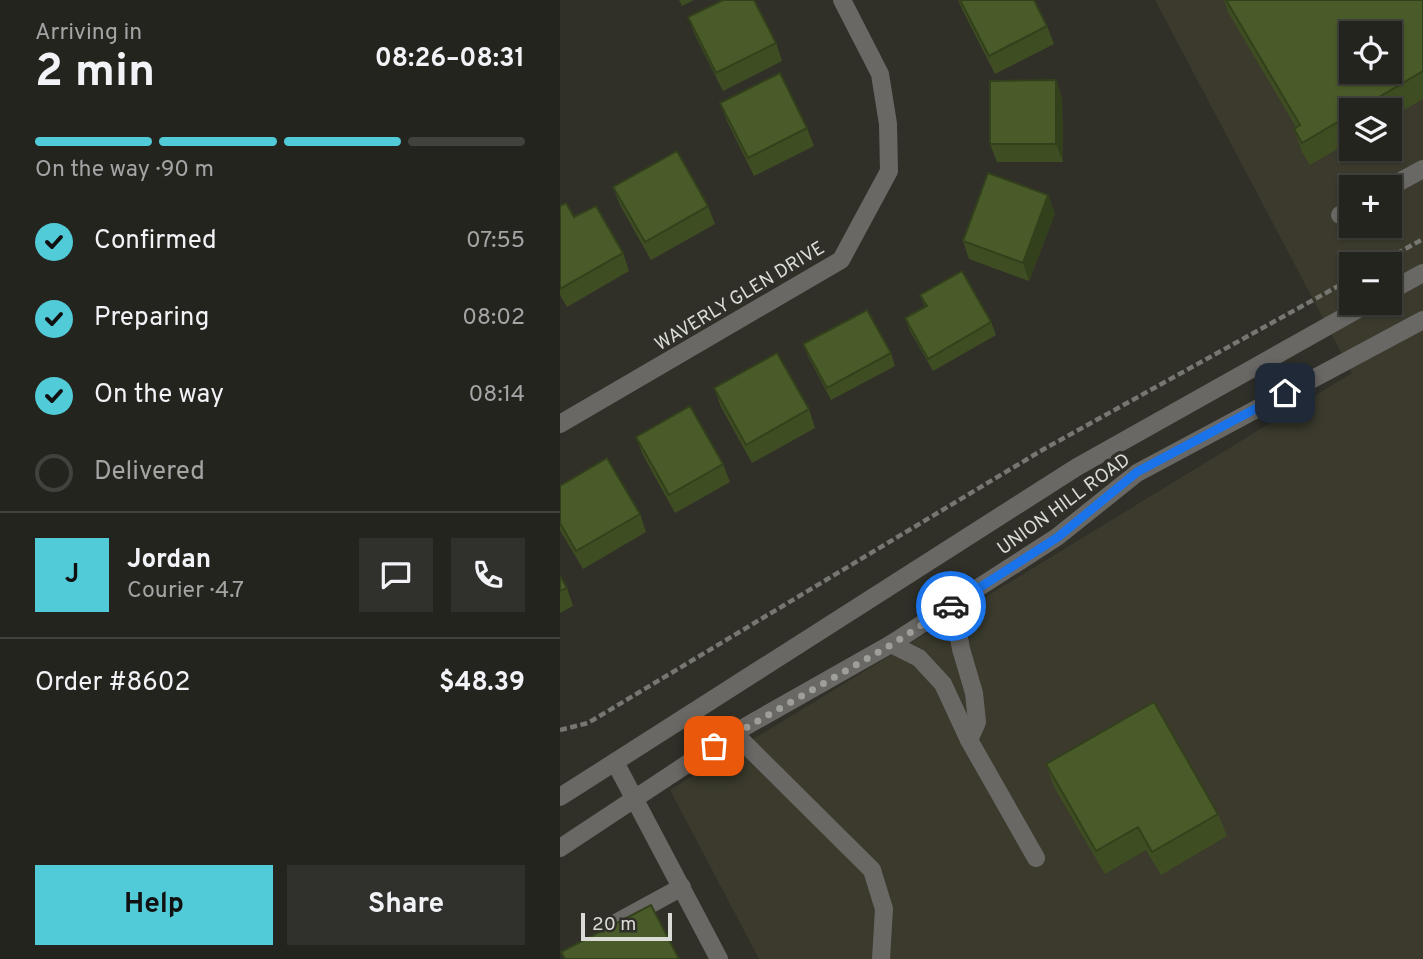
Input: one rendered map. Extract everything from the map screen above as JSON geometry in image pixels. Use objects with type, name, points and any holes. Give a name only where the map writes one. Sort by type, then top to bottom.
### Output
[{"type":"street","name":"WAVERLY GLEN DRIVE","points":[[560,424],[841,260],[889,171],[888,124],[880,74],[842,0]]},
{"type":"street","points":[[1402,180],[1423,169]]},
{"type":"street","points":[[1402,284],[1423,273]]},
{"type":"street","name":"UNION HILL ROAD","points":[[560,797],[1077,467],[1348,315]]},
{"type":"street","name":"UNION HILL ROAD","points":[[560,848],[734,733],[891,645],[1058,537],[1137,472],[1423,320]]},
{"type":"street","points":[[953,605],[961,649],[974,693],[977,722],[969,740]]},
{"type":"street","points":[[891,645],[919,658],[943,684],[969,740],[1036,858]]},
{"type":"street","points":[[734,733],[872,870],[884,909],[881,959]]},
{"type":"street","points":[[615,762],[719,959]]},
{"type":"street","points":[[584,941],[681,887]]},
{"type":"path","points":[[1400,252],[1423,239]]},
{"type":"path","points":[[560,730],[588,723],[1044,449],[1339,286]]},
{"type":"shaded area","points":[[1155,0],[1423,0],[1423,959],[759,959],[670,790],[1352,373]]},
{"type":"building","points":[[723,0],[754,0],[776,43],[716,73],[688,17]]},
{"type":"building","points":[[960,0],[1034,0],[1047,26],[989,56]]},
{"type":"building","points":[[1226,0],[1423,0],[1423,71],[1402,83],[1402,21],[1339,21],[1339,84],[1401,84],[1377,98],[1339,98],[1339,121],[1302,143],[1294,129],[1300,125]]},
{"type":"building","points":[[780,73],[807,128],[748,158],[720,103]]},
{"type":"building","points":[[1056,80],[1056,144],[990,144],[990,81]]},
{"type":"building","points":[[677,151],[708,206],[645,242],[613,187]]},
{"type":"building","points":[[988,173],[1048,195],[1023,263],[963,241]]},
{"type":"building","points":[[566,203],[574,217],[596,206],[623,253],[560,289],[560,206]]},
{"type":"building","points":[[962,271],[991,322],[928,359],[905,318],[927,306],[920,295]]},
{"type":"building","points":[[867,310],[891,353],[827,388],[803,344]]},
{"type":"building","points":[[777,353],[809,409],[746,445],[714,388]]},
{"type":"building","points":[[690,406],[723,464],[669,495],[636,437]]},
{"type":"building","points":[[607,458],[640,514],[576,551],[560,523],[560,486]]},
{"type":"building","points":[[560,576],[567,588],[560,591]]},
{"type":"building","points":[[1154,702],[1218,814],[1152,852],[1138,827],[1096,851],[1046,764]]},
{"type":"building","points":[[651,905],[679,959],[565,959],[561,952]]},
{"type":"way so far","points":[[714,746],[891,645],[951,606]]},
{"type":"route","points":[[951,606],[1058,537],[1137,472],[1285,393]]}]
